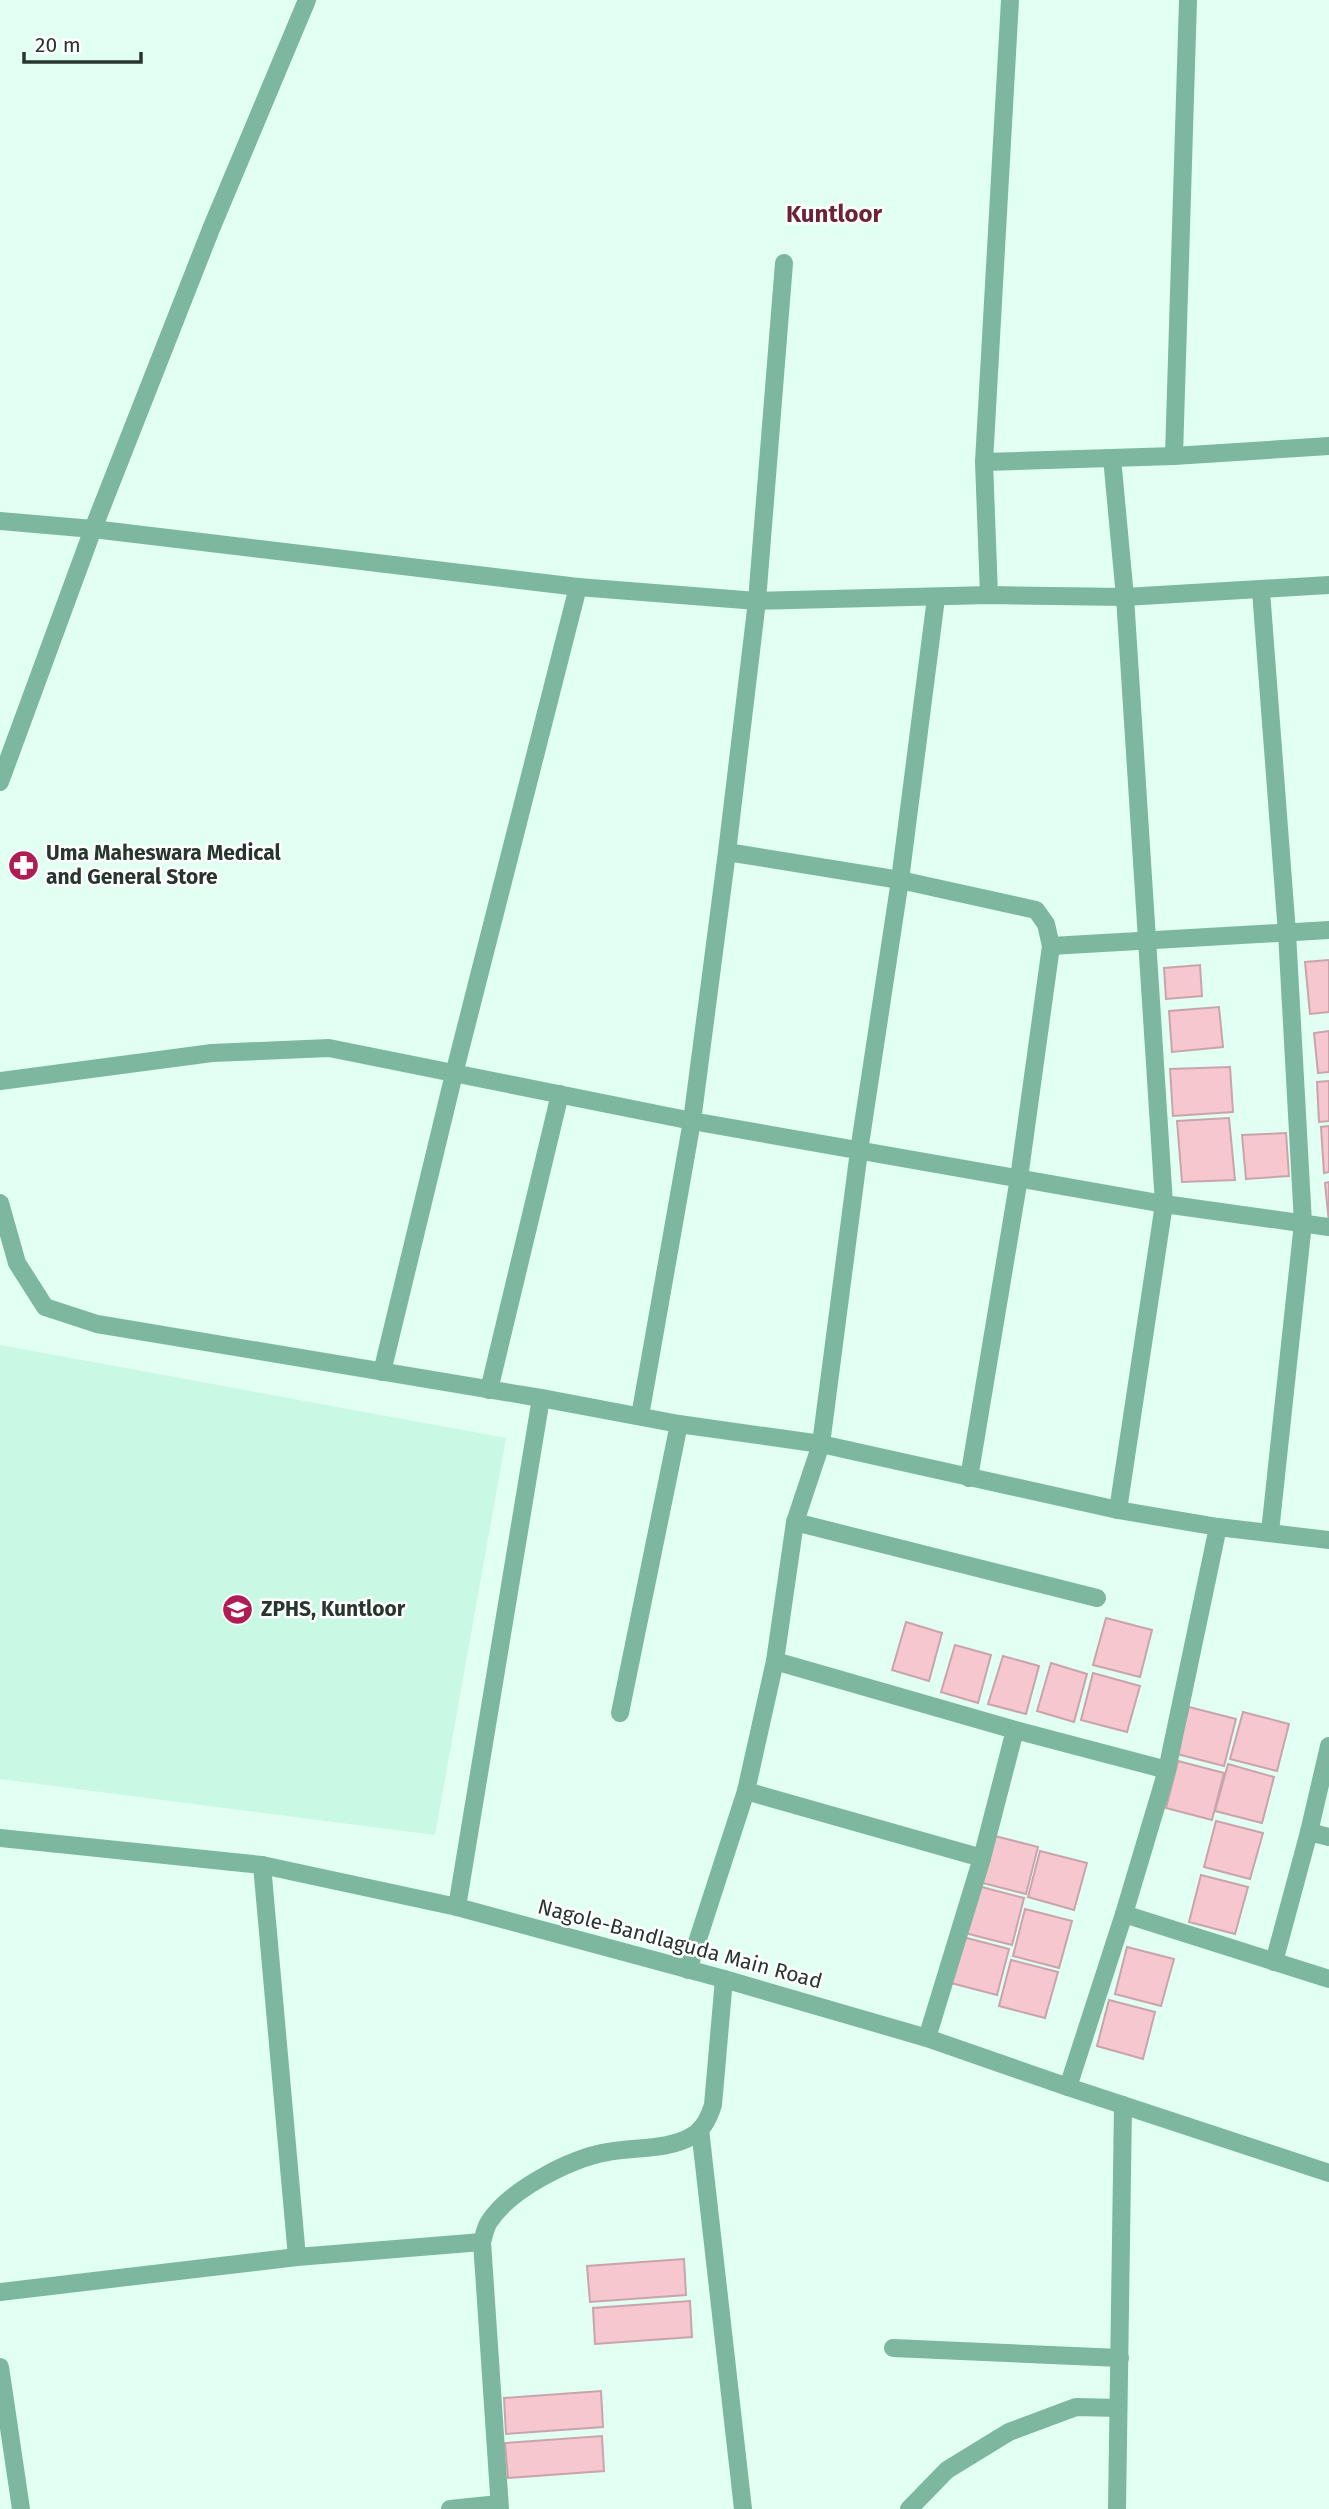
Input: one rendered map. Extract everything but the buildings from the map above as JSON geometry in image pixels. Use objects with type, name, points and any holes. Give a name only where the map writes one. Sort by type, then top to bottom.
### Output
[{"type":"street","points":[[0,782],[93,529],[211,229],[307,0]]},
{"type":"street","points":[[989,595],[984,462],[1010,0]]},
{"type":"street","points":[[1174,456],[1188,0]]},
{"type":"street","points":[[640,1416],[692,1121],[727,852],[757,600],[784,263]]},
{"type":"street","points":[[984,462],[1174,456],[1329,446]]},
{"type":"street","points":[[1112,458],[1125,597],[1164,1204],[1118,1510]]},
{"type":"street","points":[[0,521],[93,529],[578,587],[757,600],[989,595],[1125,597],[1329,585]]},
{"type":"street","points":[[382,1372],[454,1074],[578,587]]},
{"type":"street","points":[[1261,591],[1286,933],[1303,1223],[1270,1532]]},
{"type":"street","points":[[688,1970],[746,1791],[775,1661],[795,1522],[821,1444],[859,1151],[900,880],[936,598]]},
{"type":"street","points":[[727,852],[900,880],[1036,910],[1046,924],[1051,947],[1019,1178],[969,1478]]},
{"type":"street","points":[[1051,947],[1329,930]]},
{"type":"street","points":[[0,1082],[212,1053],[329,1048],[692,1121],[859,1151],[1164,1204],[1329,1227]]},
{"type":"street","points":[[489,1390],[560,1094]]},
{"type":"street","points":[[0,1203],[17,1263],[45,1307],[97,1324],[541,1398],[679,1424],[821,1444],[1118,1510],[1217,1527],[1329,1541]]},
{"type":"street","points":[[457,1907],[541,1398]]},
{"type":"street","points":[[620,1713],[679,1424]]},
{"type":"street","points":[[795,1522],[1097,1598]]},
{"type":"street","points":[[1068,2087],[1167,1770],[1217,1527]]},
{"type":"street","points":[[775,1661],[1015,1730],[1167,1770]]},
{"type":"street","points":[[927,2038],[982,1858],[1015,1730]]},
{"type":"street","points":[[1274,1962],[1329,1746]]},
{"type":"street","points":[[746,1791],[982,1858]]},
{"type":"street","points":[[1309,1832],[1329,1837]]},
{"type":"street","name":"Nagole-Bandlaguda Main Road","points":[[0,1838],[262,1866],[457,1907],[724,1979],[927,2038],[1329,2173]]},
{"type":"street","points":[[262,1866],[297,2257]]},
{"type":"street","points":[[1124,1914],[1329,1979]]},
{"type":"street","points":[[450,2509],[499,2507],[482,2242],[487,2224],[499,2209],[530,2186],[567,2165],[604,2152],[679,2143],[700,2129],[707,2121],[713,2105],[724,1979]]},
{"type":"street","points":[[1117,2509],[1123,2105]]},
{"type":"street","points":[[700,2129],[743,2509]]},
{"type":"street","points":[[0,2292],[297,2257],[482,2242]]},
{"type":"street","points":[[893,2348],[1120,2358]]},
{"type":"street","points":[[0,2367],[21,2509]]},
{"type":"street","points":[[909,2509],[947,2470],[1009,2432],[1076,2407],[1118,2408]]},
{"type":"shaded area","name":"ZPHS, Kuntloor","points":[[0,1345],[506,1438],[435,1835],[0,1779]]},
{"type":"place","name":"Uma Maheswara Medical and General Store","points":[[23,865]]},
{"type":"place","name":"ZPHS, Kuntloor","points":[[238,1609]]},
{"type":"district","name":"Kuntloor","points":[[834,214]]}]
